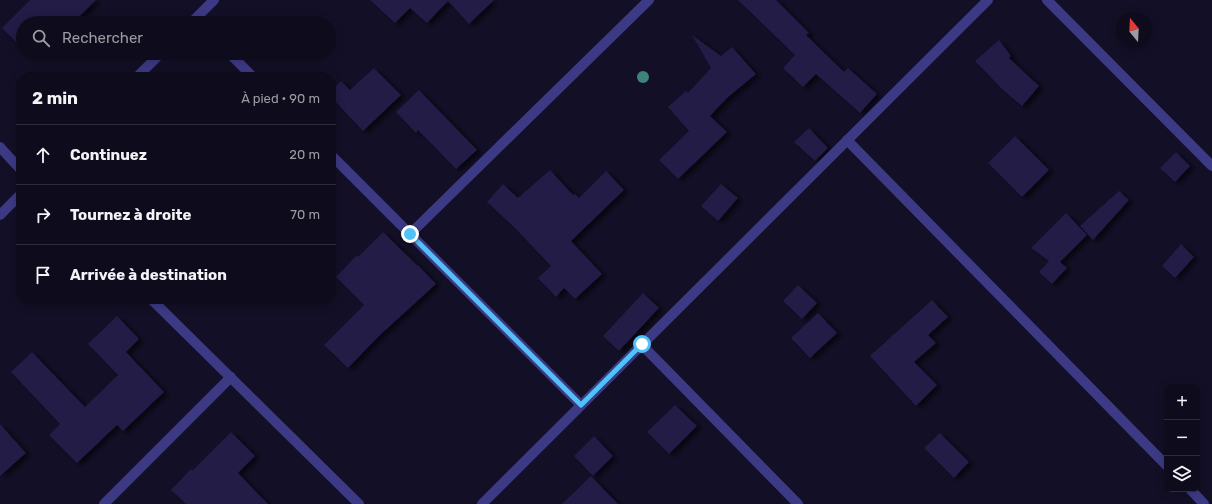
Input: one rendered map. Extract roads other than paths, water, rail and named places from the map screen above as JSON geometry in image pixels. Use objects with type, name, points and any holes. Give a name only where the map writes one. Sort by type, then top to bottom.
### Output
[{"type":"street","points":[[200,16],[214,0]]},
{"type":"street","points":[[410,234],[649,0]]},
{"type":"street","points":[[482,504],[988,0]]},
{"type":"street","points":[[1047,0],[1212,166]]},
{"type":"street","points":[[142,72],[154,60]]},
{"type":"street","points":[[236,60],[248,72]]},
{"type":"street","points":[[847,140],[1164,463]]},
{"type":"street","points":[[0,147],[16,165]]},
{"type":"street","points":[[336,160],[581,405]]},
{"type":"street","points":[[0,215],[16,199]]},
{"type":"street","points":[[156,304],[359,504]]},
{"type":"street","points":[[642,344],[798,504]]},
{"type":"street","points":[[104,504],[231,378]]},
{"type":"street","points":[[1193,492],[1204,504]]}]
